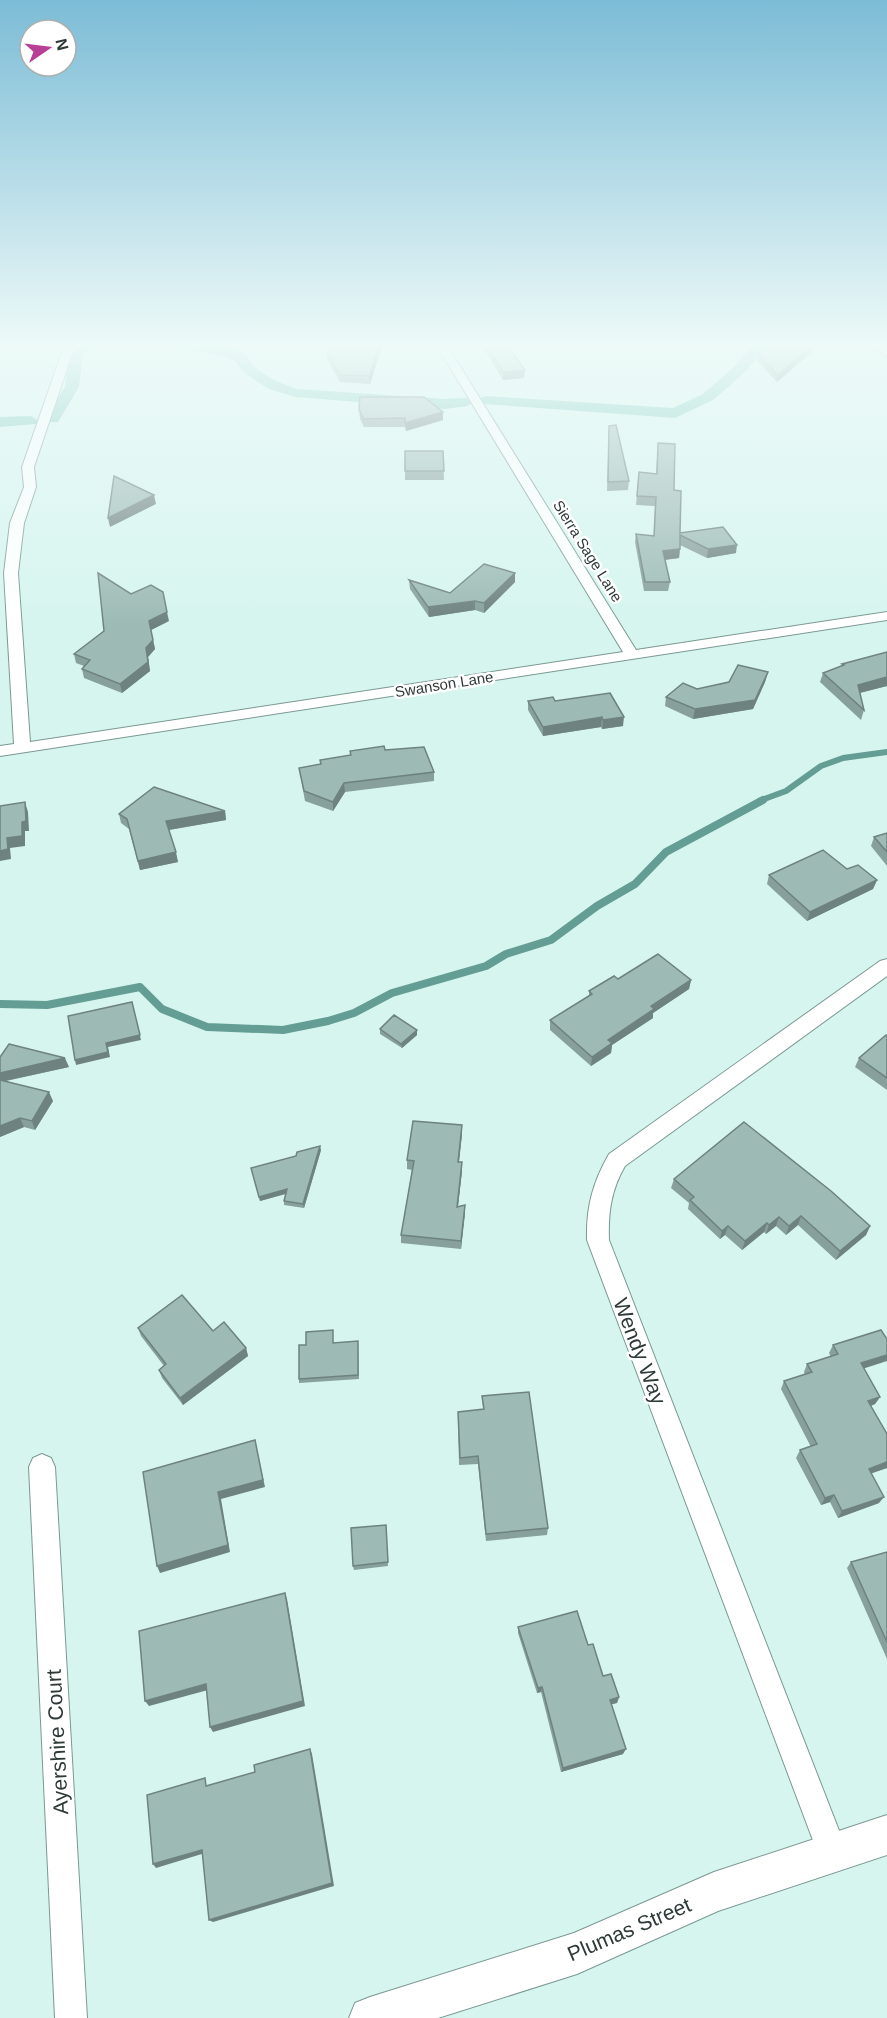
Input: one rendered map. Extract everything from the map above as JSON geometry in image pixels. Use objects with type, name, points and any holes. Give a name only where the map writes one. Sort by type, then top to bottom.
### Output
[{"type":"street","points":[[22,747],[11,573],[12,548],[17,523],[30,487],[28,467],[38,437]]},
{"type":"street","name":"Sierra Sage Lane","points":[[498,437],[633,656]]},
{"type":"street","name":"Swanson Lane","points":[[0,751],[887,616]]},
{"type":"street","name":"Wendy Way","points":[[832,1851],[598,1240],[597,1209],[601,1190],[617,1160],[887,966]]},
{"type":"street","name":"Ayershire Court","points":[[42,1467],[71,2018]]},
{"type":"street","name":"Plumas Street","points":[[370,2018],[577,1953],[714,1892],[832,1851],[887,1835]]},
{"type":"building","points":[[609,437],[619,437],[629,481],[608,482]]},
{"type":"building","points":[[658,443],[675,444],[674,490],[681,491],[680,533],[723,527],[737,545],[708,549],[680,535],[680,549],[663,551],[670,582],[645,582],[636,534],[654,536],[656,497],[637,496],[639,472],[657,474]]},
{"type":"building","points":[[405,451],[443,451],[444,471],[405,471]]},
{"type":"building","points":[[114,476],[154,495],[108,518]]},
{"type":"building","points":[[484,564],[515,573],[484,603],[475,601],[428,607],[409,580],[450,593]]},
{"type":"building","points":[[98,573],[131,594],[151,585],[163,592],[167,612],[149,621],[153,640],[146,648],[148,662],[120,684],[82,669],[90,660],[74,654],[104,631]]},
{"type":"building","points":[[887,652],[887,677],[858,685],[864,710],[823,673],[844,665],[842,664]]},
{"type":"building","points":[[738,665],[768,672],[755,700],[695,709],[666,697],[683,683],[697,689],[729,682]]},
{"type":"building","points":[[610,693],[624,717],[603,720],[602,717],[543,727],[528,701],[553,697],[555,701]]},
{"type":"building","points":[[384,746],[385,750],[424,747],[434,772],[344,783],[333,802],[304,791],[299,768],[321,764],[320,760],[351,755],[350,751]]},
{"type":"building","points":[[154,787],[225,811],[166,821],[176,852],[138,861],[127,819],[119,814]]},
{"type":"building","points":[[25,802],[26,821],[22,822],[22,836],[7,838],[8,849],[0,851],[0,806]]},
{"type":"building","points":[[887,833],[887,852],[874,837]]},
{"type":"building","points":[[823,850],[847,869],[858,865],[877,880],[810,912],[769,875]]},
{"type":"building","points":[[658,954],[691,980],[651,1006],[654,1009],[608,1040],[612,1043],[592,1057],[550,1020],[592,994],[589,991],[614,976],[618,979]]},
{"type":"building","points":[[132,1002],[140,1035],[106,1043],[108,1052],[75,1060],[68,1016]]},
{"type":"building","points":[[394,1015],[417,1030],[401,1044],[380,1029]]},
{"type":"building","points":[[887,1036],[887,1078],[859,1058]]},
{"type":"building","points":[[9,1044],[65,1058],[0,1073],[0,1057]]},
{"type":"building","points":[[0,1080],[49,1092],[32,1121],[20,1118],[0,1126]]},
{"type":"building","points":[[413,1121],[462,1125],[458,1162],[462,1162],[457,1207],[465,1205],[461,1241],[401,1235],[414,1161],[407,1160]]},
{"type":"building","points":[[744,1122],[831,1191],[870,1226],[840,1251],[801,1216],[789,1226],[779,1217],[769,1225],[767,1223],[745,1241],[728,1226],[722,1231],[690,1200],[694,1197],[674,1179]]},
{"type":"building","points":[[320,1146],[303,1204],[284,1201],[287,1189],[259,1197],[251,1168],[296,1156],[297,1152]]},
{"type":"building","points":[[182,1295],[213,1331],[224,1322],[246,1348],[180,1398],[159,1370],[166,1364],[138,1328]]},
{"type":"building","points":[[333,1330],[333,1343],[358,1341],[358,1375],[299,1379],[299,1345],[306,1345],[306,1332]]},
{"type":"building","points":[[881,1330],[887,1339],[887,1355],[861,1363],[880,1397],[868,1401],[887,1434],[887,1462],[869,1469],[884,1497],[842,1511],[834,1495],[825,1498],[800,1450],[817,1444],[784,1381],[812,1372],[807,1364],[838,1354],[833,1345]]},
{"type":"building","points":[[529,1392],[548,1528],[486,1534],[478,1456],[460,1458],[458,1412],[484,1409],[482,1396]]},
{"type":"building","points":[[255,1440],[263,1480],[218,1492],[228,1545],[157,1566],[143,1472]]},
{"type":"building","points":[[386,1525],[388,1562],[353,1566],[351,1528]]},
{"type":"building","points":[[887,1552],[887,1642],[851,1562]]},
{"type":"building","points":[[285,1593],[303,1701],[210,1727],[206,1684],[145,1701],[139,1631]]},
{"type":"building","points":[[577,1611],[588,1645],[593,1644],[603,1676],[611,1674],[619,1697],[610,1700],[626,1749],[563,1768],[542,1687],[538,1688],[518,1627]]},
{"type":"building","points":[[310,1749],[332,1883],[209,1920],[202,1850],[153,1864],[147,1795],[205,1778],[206,1786],[255,1772],[254,1765]]},
{"type":"waterway","points":[[759,801],[786,791],[821,766],[843,758],[887,752]]},
{"type":"waterway","points":[[0,1004],[47,1005],[140,987],[162,1009],[207,1027],[283,1030],[328,1021],[354,1013],[392,993],[486,966],[506,954],[551,940],[597,906],[635,884],[666,852],[763,800]]}]
